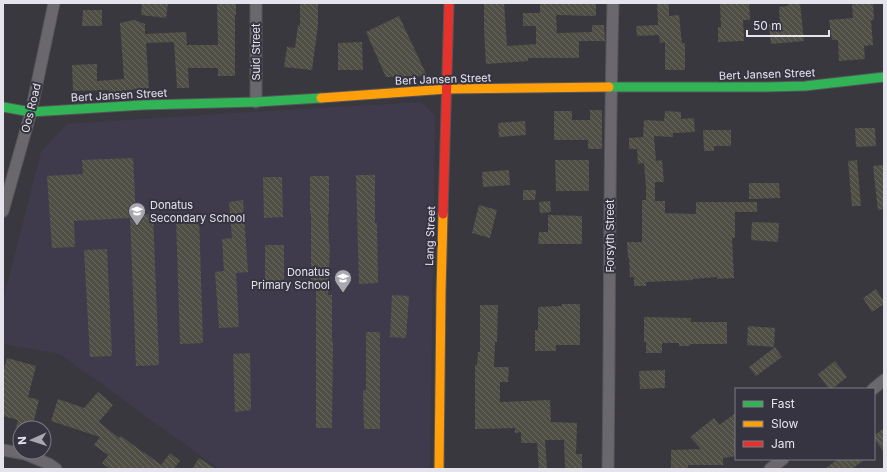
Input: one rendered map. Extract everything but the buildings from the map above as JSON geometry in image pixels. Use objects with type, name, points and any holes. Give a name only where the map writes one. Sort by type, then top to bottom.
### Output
[{"type":"street","name":"Oos Road","points":[[3,211],[31,112],[54,3]]},
{"type":"street","name":"Suid Street","points":[[256,3],[256,102]]},
{"type":"street","name":"Lang Street","points":[[439,469],[441,292],[448,3]]},
{"type":"street","name":"Forsyth Street","points":[[608,469],[613,3]]},
{"type":"street","name":"Bert Jansen Street","points":[[3,107],[31,112],[143,105],[256,102],[447,89],[805,86],[884,77]]},
{"type":"street","points":[[874,388],[884,380]]},
{"type":"street","points":[[3,450],[25,454],[49,464],[56,469]]},
{"type":"street","points":[[770,469],[782,460]]},
{"type":"shaded area","points":[[421,102],[435,116],[430,469],[219,469],[60,354],[3,344],[3,300],[41,152],[67,124]]},
{"type":"traffic: fast","points":[[609,87],[805,86],[884,77]]},
{"type":"traffic: fast","points":[[3,107],[31,112],[143,105],[256,102],[321,98]]},
{"type":"traffic: slow","points":[[321,98],[447,89],[609,87]]},
{"type":"traffic: slow","points":[[439,469],[443,214]]},
{"type":"traffic: jam","points":[[443,214],[449,3]]},
{"type":"place","name":"Donatus Secondary School","points":[[137,226]]},
{"type":"place","name":"Donatus Primary School","points":[[343,293]]}]
